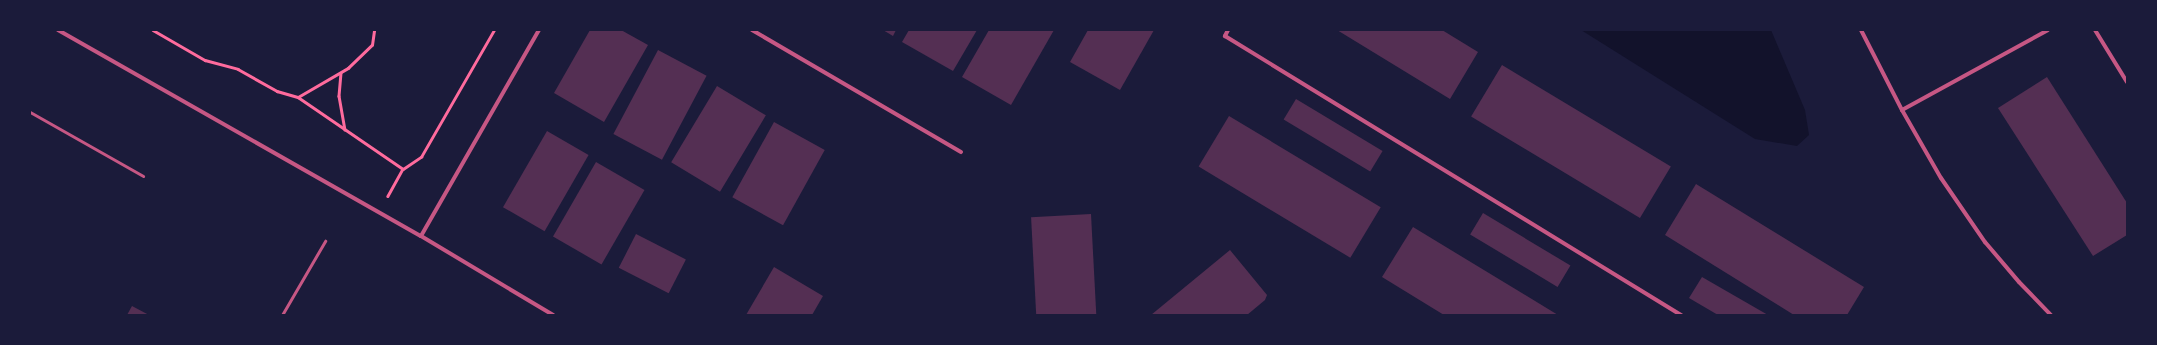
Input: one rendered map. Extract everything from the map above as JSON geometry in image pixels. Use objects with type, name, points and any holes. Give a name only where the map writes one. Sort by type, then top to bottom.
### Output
[{"type":"street","points":[[58,30],[421,236],[554,315]]},
{"type":"street","points":[[421,236],[539,30]]},
{"type":"street","points":[[752,30],[961,152]]},
{"type":"street","points":[[1228,30],[1225,36],[1681,315]]},
{"type":"street","points":[[1861,30],[1902,110],[1941,178],[1985,242],[2019,282],[2051,315]]},
{"type":"street","points":[[1902,110],[2048,30]]},
{"type":"street","points":[[2095,30],[2127,82]]},
{"type":"lane","points":[[30,112],[143,176]]},
{"type":"lane","points":[[282,315],[325,241]]},
{"type":"path","points":[[153,30],[205,60],[238,69],[277,90],[298,97],[403,169]]},
{"type":"path","points":[[298,97],[341,72],[372,45],[374,30]]},
{"type":"path","points":[[379,213],[403,169],[421,158],[494,30]]},
{"type":"path","points":[[341,72],[339,96],[345,130]]},
{"type":"shaded area","points":[[1581,30],[1771,30],[1805,110],[1809,135],[1797,146],[1755,139]]},
{"type":"building","points":[[590,30],[621,30],[648,45],[604,122],[554,93]]},
{"type":"building","points":[[883,30],[896,30],[893,36]]},
{"type":"building","points":[[909,30],[977,30],[953,71],[902,42]]},
{"type":"building","points":[[989,30],[1054,30],[1011,105],[962,77]]},
{"type":"building","points":[[1088,30],[1154,30],[1120,90],[1070,62]]},
{"type":"building","points":[[1337,30],[1442,30],[1478,52],[1450,99]]},
{"type":"building","points":[[658,50],[707,76],[662,160],[613,134]]},
{"type":"building","points":[[1502,65],[1671,166],[1640,218],[1471,116]]},
{"type":"building","points":[[2047,77],[2127,203],[2127,235],[2093,256],[1998,108]]},
{"type":"building","points":[[717,86],[766,115],[720,192],[671,162]]},
{"type":"building","points":[[1296,99],[1383,151],[1370,172],[1284,120]]},
{"type":"building","points":[[1229,116],[1381,207],[1350,258],[1199,167]]},
{"type":"building","points":[[774,122],[825,150],[783,225],[732,197]]},
{"type":"building","points":[[547,131],[589,155],[545,231],[503,207]]},
{"type":"building","points":[[596,162],[644,190],[601,264],[553,236]]},
{"type":"building","points":[[1696,184],[1864,287],[1847,315],[1794,315],[1665,235]]},
{"type":"building","points":[[1483,213],[1570,266],[1558,287],[1470,234]]},
{"type":"building","points":[[1091,214],[1096,315],[1036,315],[1031,217]]},
{"type":"building","points":[[1413,227],[1558,315],[1444,315],[1382,277]]},
{"type":"building","points":[[636,234],[686,259],[669,293],[619,268]]},
{"type":"building","points":[[1230,250],[1267,295],[1265,300],[1247,315],[1151,315]]},
{"type":"building","points":[[774,267],[823,296],[812,315],[746,315]]},
{"type":"building","points":[[1702,277],[1768,315],[1718,315],[1689,298]]},
{"type":"building","points":[[132,306],[149,315],[127,315]]}]
